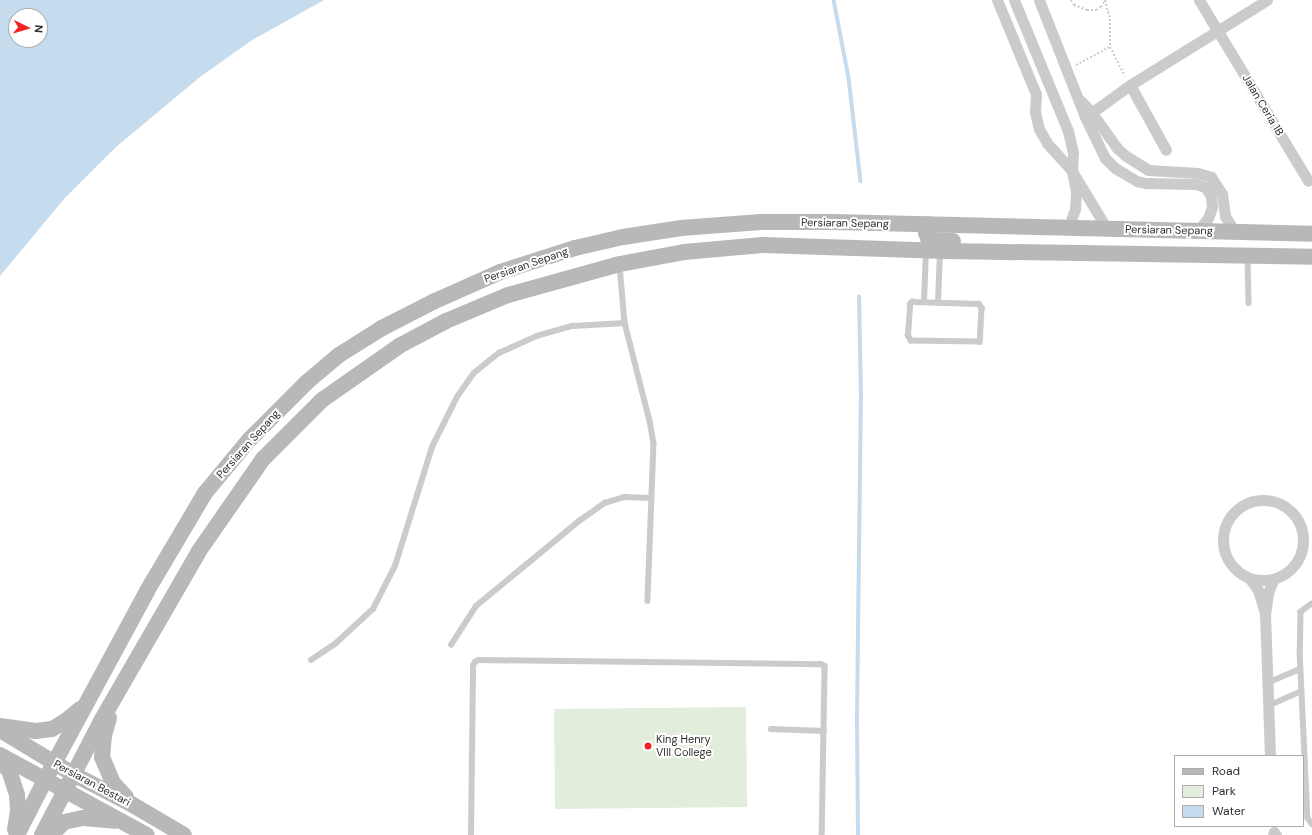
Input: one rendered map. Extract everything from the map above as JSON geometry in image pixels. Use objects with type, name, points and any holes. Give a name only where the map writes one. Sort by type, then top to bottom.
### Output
[{"type":"street","points":[[997,0],[1036,94],[1035,112],[1039,129],[1047,143],[1072,171],[1107,229]]},
{"type":"street","points":[[1014,0],[1068,131],[1073,152],[1072,171],[1076,190],[1076,209],[1068,228]]},
{"type":"street","points":[[1039,0],[1078,97],[1088,115],[1105,158],[1130,178],[1145,183],[1196,184],[1205,187],[1211,196],[1212,207],[1208,218],[1198,231]]},
{"type":"street","name":"Jalan Ceria 1B","points":[[1199,0],[1308,180]]},
{"type":"street","points":[[1088,115],[1130,85],[1267,0]]},
{"type":"street","points":[[1130,85],[1166,150]]},
{"type":"street","points":[[1088,115],[1117,148],[1126,156],[1148,170],[1198,173],[1211,177],[1222,194],[1225,216],[1235,232]]},
{"type":"street","name":"Persiaran Sepang","points":[[17,835],[54,763],[147,591],[205,492],[249,440],[306,382],[340,355],[382,328],[435,301],[500,272],[575,248],[623,237],[682,228],[761,222],[927,224],[1312,234]]},
{"type":"street","points":[[927,224],[926,233],[928,238],[933,240],[1013,243],[1104,252]]},
{"type":"street","name":"Persiaran Sepang","points":[[42,835],[116,694],[163,616],[199,551],[263,459],[322,400],[399,346],[446,321],[508,295],[620,264],[684,252],[763,246],[1312,257]]},
{"type":"street","points":[[1265,615],[1258,590],[1250,579],[1232,566],[1226,557],[1223,546],[1223,535],[1226,524],[1232,515],[1240,507],[1249,502],[1260,500],[1281,504],[1290,510],[1302,529],[1303,540],[1302,551],[1297,561],[1290,570],[1274,580],[1268,592],[1265,615],[1270,755]]},
{"type":"street","points":[[1250,579],[1274,580]]},
{"type":"street","points":[[0,726],[36,731],[52,729],[67,720],[83,706],[92,693]]},
{"type":"street","points":[[116,694],[104,735],[102,757],[113,784],[133,805]]},
{"type":"street","name":"Persiaran Bestari","points":[[0,730],[73,774],[133,805],[184,835]]},
{"type":"street","name":"Persiaran Bestari","points":[[0,755],[147,835]]},
{"type":"street","points":[[0,762],[9,770],[17,794],[18,811],[13,835]]},
{"type":"street","points":[[51,835],[64,822],[84,818],[126,823]]},
{"type":"lane","points":[[924,302],[933,250]]},
{"type":"lane","points":[[933,250],[938,302]]},
{"type":"lane","points":[[1248,256],[1247,270],[1249,303]]},
{"type":"lane","points":[[620,264],[625,323],[650,421],[654,443],[648,601]]},
{"type":"lane","points":[[924,302],[982,306],[980,342],[911,341],[908,336],[910,304],[924,302]]},
{"type":"lane","points":[[311,660],[336,643],[373,609],[395,566],[432,447],[457,397],[474,373],[499,353],[537,336],[573,326],[625,323]]},
{"type":"lane","points":[[451,645],[476,606],[579,521],[605,503],[625,497],[651,498]]},
{"type":"lane","points":[[1312,604],[1301,612],[1300,669],[1308,818],[1312,824]]},
{"type":"lane","points":[[471,835],[473,666],[475,662],[821,664],[825,666],[822,835]]},
{"type":"lane","points":[[1267,684],[1300,669]]},
{"type":"lane","points":[[1268,706],[1301,691]]},
{"type":"lane","points":[[771,728],[824,730]]},
{"type":"path","points":[[1071,0],[1074,5],[1087,10],[1096,10],[1101,7],[1105,0]]},
{"type":"path","points":[[1105,0],[1110,19],[1110,47],[1130,85]]},
{"type":"path","points":[[1067,70],[1110,47]]},
{"type":"green space","points":[[746,707],[747,807],[555,809],[554,709]]},
{"type":"water","points":[[0,0],[324,0],[252,40],[200,77],[116,147],[64,199],[0,276]]},
{"type":"waterway","points":[[834,0],[849,78],[861,181]]},
{"type":"waterway","points":[[858,835],[857,716],[861,398],[859,297]]},
{"type":"place","name":"King Henry VIII College","points":[[648,746]]}]
